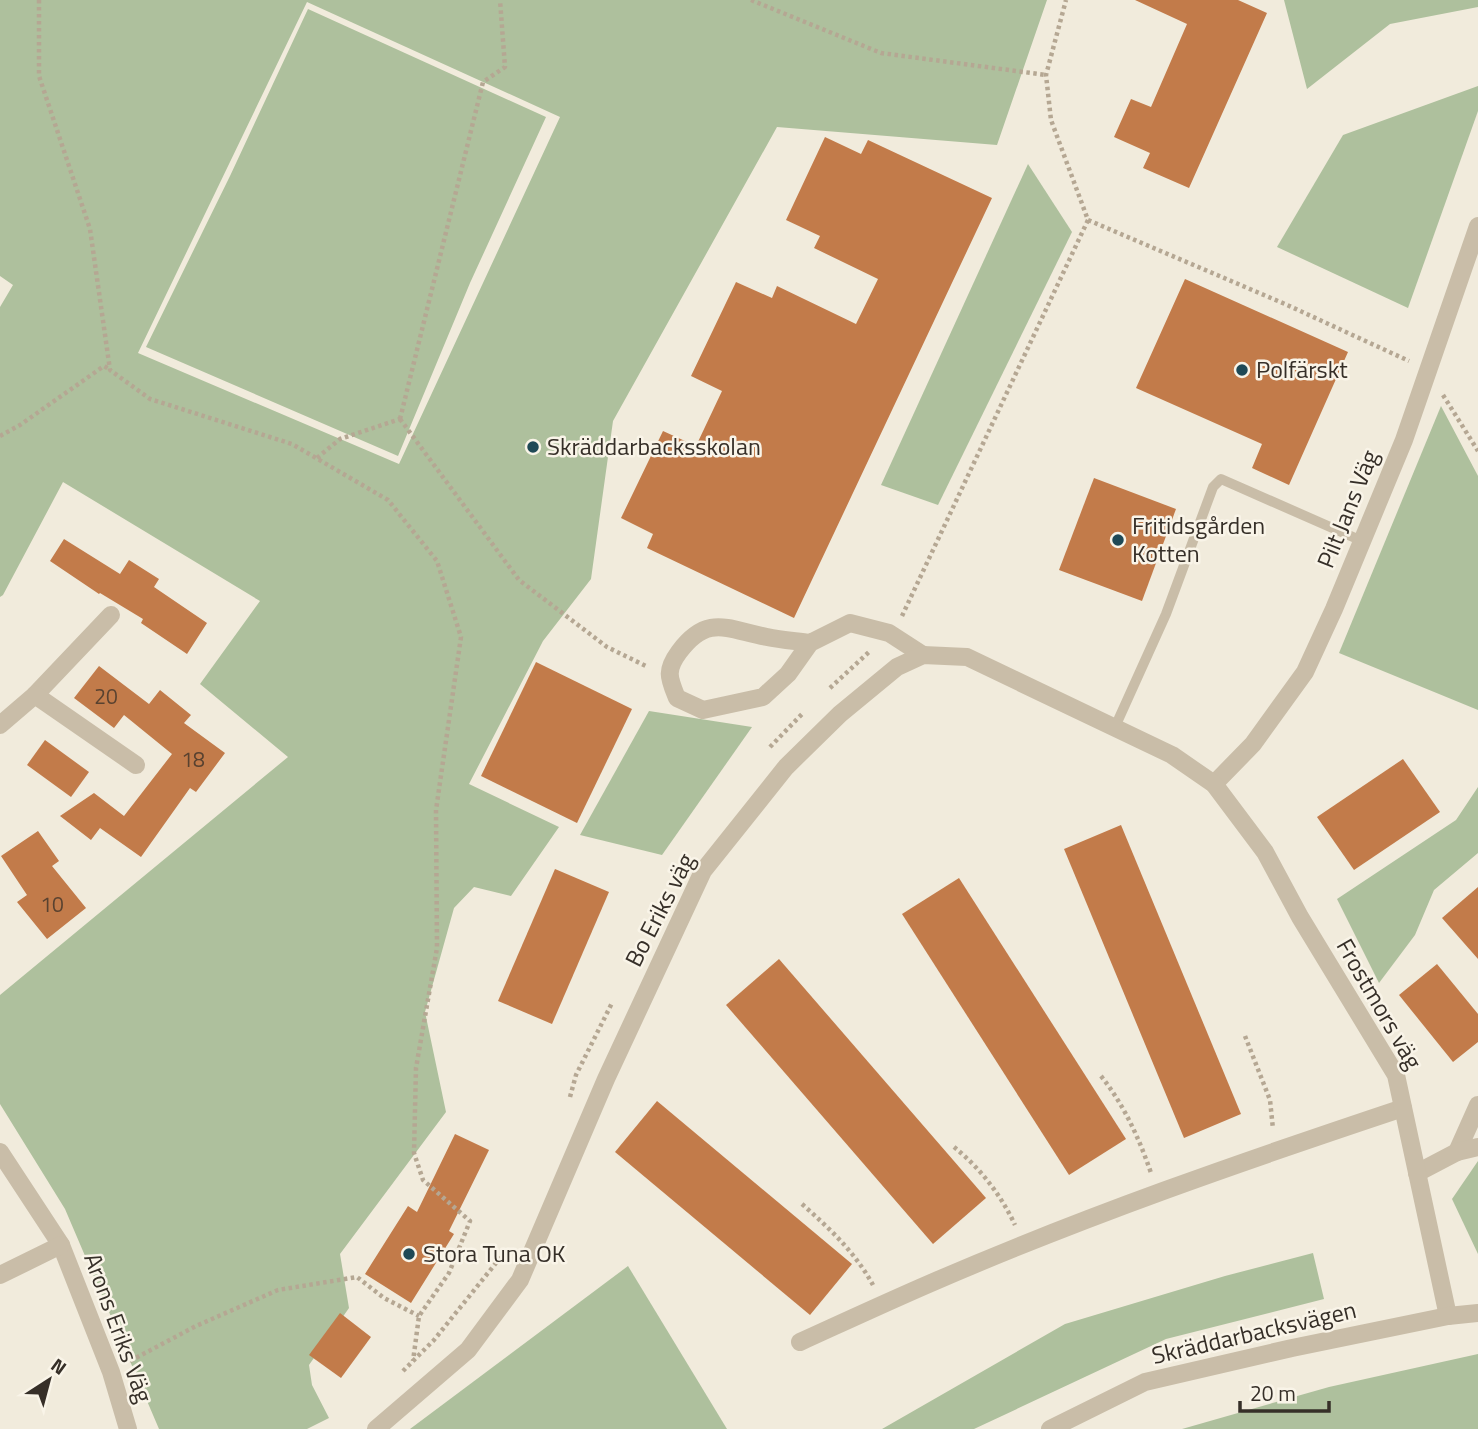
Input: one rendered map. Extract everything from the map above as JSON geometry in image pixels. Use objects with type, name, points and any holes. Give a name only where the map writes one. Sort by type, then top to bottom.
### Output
[{"type":"street","name":"Pilt Jans Väg","points":[[1213,784],[1253,744],[1305,672],[1404,440],[1478,226]]},
{"type":"street","points":[[0,725],[35,695],[111,615]]},
{"type":"street","points":[[810,643],[764,637],[728,626],[702,630],[685,644],[673,660],[668,676],[677,698],[704,710],[763,697],[788,674],[810,643],[850,623],[889,633],[923,655],[967,657],[1172,755],[1213,784]]},
{"type":"street","name":"Bo Eriks väg","points":[[376,1429],[468,1350],[520,1280],[606,1079],[703,871],[786,767],[840,714],[897,667],[923,655]]},
{"type":"street","points":[[35,695],[136,765]]},
{"type":"street","name":"Frostmors väg","points":[[1213,784],[1265,852],[1300,916],[1396,1075],[1448,1316]]},
{"type":"street","points":[[1457,1152],[1478,1105]]},
{"type":"street","points":[[800,1342],[1025,1245],[1275,1151],[1403,1108]]},
{"type":"street","points":[[1417,1173],[1457,1152],[1478,1147]]},
{"type":"street","name":"Arons Eriks Väg","points":[[0,1152],[61,1245],[111,1371],[128,1429]]},
{"type":"street","name":"Arons Eriks Väg","points":[[0,1275],[61,1245]]},
{"type":"street","name":"Skräddarbacksvägen","points":[[1050,1429],[1145,1382],[1292,1348],[1448,1316],[1478,1313]]},
{"type":"lane","points":[[1115,727],[1166,614],[1213,487],[1221,479],[1362,541]]},
{"type":"path","points":[[39,0],[39,76],[90,229],[110,370]]},
{"type":"path","points":[[400,419],[483,82],[505,67],[500,0]]},
{"type":"path","points":[[751,0],[881,53],[1046,75]]},
{"type":"path","points":[[1066,0],[1046,75],[1051,120],[1088,220],[1285,304],[1427,369],[1478,451]]},
{"type":"path","points":[[0,436],[104,366],[150,399],[292,444],[317,458],[388,500],[437,561],[461,637],[436,810],[437,948],[416,1068],[414,1153],[423,1180],[470,1221],[449,1273],[419,1316],[413,1362]]},
{"type":"path","points":[[317,458],[340,439],[400,419]]},
{"type":"path","points":[[400,419],[519,580],[607,647],[668,676]]},
{"type":"path","points":[[1245,1036],[1270,1100],[1275,1151]]},
{"type":"path","points":[[1101,1076],[1115,1093],[1141,1143],[1158,1194]]},
{"type":"path","points":[[954,1147],[970,1160],[1006,1204],[1025,1245]]},
{"type":"path","points":[[802,1204],[836,1234],[861,1263],[883,1304]]},
{"type":"path","points":[[111,1371],[197,1326],[278,1290],[357,1277],[384,1297],[419,1316]]},
{"type":"green space","points":[[0,0],[1047,0],[997,145],[777,127],[613,421],[591,579],[543,641],[469,784],[559,827],[511,896],[474,887],[454,908],[425,1012],[446,1112],[340,1254],[349,1308],[309,1365],[312,1385],[329,1418],[307,1429],[159,1429],[65,1209],[0,1104],[0,995],[288,757],[200,684],[260,601],[63,482],[0,597],[0,307],[13,285],[0,276]],"holes":[[[307,2],[560,117],[399,464],[138,353]]]},
{"type":"green space","points":[[1284,0],[1478,0],[1478,7],[1390,24],[1307,89]]},
{"type":"green space","points":[[308,9],[546,117],[470,283],[398,456],[146,347]]},
{"type":"green space","points":[[1478,86],[1478,111],[1408,308],[1277,247],[1343,135]]},
{"type":"green space","points":[[1028,164],[1072,232],[938,505],[881,485]]},
{"type":"green space","points":[[1441,406],[1478,476],[1478,710],[1339,653]]},
{"type":"green space","points":[[649,711],[752,727],[662,855],[580,835]]},
{"type":"green space","points":[[1478,787],[1478,853],[1434,890],[1415,935],[1379,983],[1337,899],[1456,820]]},
{"type":"green space","points":[[1478,1161],[1478,1254],[1452,1199]]},
{"type":"green space","points":[[1313,1253],[1324,1299],[1166,1339],[974,1429],[882,1429],[1065,1324],[1225,1276]]},
{"type":"green space","points":[[628,1266],[727,1429],[410,1429]]},
{"type":"green space","points":[[1478,1354],[1478,1429],[1182,1429],[1329,1387]]},
{"type":"building","points":[[1135,0],[1238,0],[1267,13],[1189,188],[1143,168],[1150,153],[1114,137],[1131,99],[1151,107],[1187,24]]},
{"type":"building","points":[[825,137],[861,154],[868,140],[992,198],[794,618],[647,548],[653,534],[621,518],[663,431],[696,446],[722,391],[691,376],[736,282],[772,298],[777,286],[856,324],[878,279],[814,248],[820,236],[786,220]]},
{"type":"building","name":"Polfärskt","points":[[1185,279],[1348,352],[1289,485],[1252,468],[1262,444],[1136,388]]},
{"type":"building","name":"Fritidsgården Kotten","points":[[1094,478],[1176,509],[1142,601],[1059,570]]},
{"type":"building","points":[[64,539],[120,574],[129,560],[159,579],[154,587],[207,623],[187,654],[141,623],[143,619],[50,561]]},
{"type":"building","points":[[536,662],[632,709],[577,823],[481,776]]},
{"type":"building","points":[[99,666],[149,704],[160,690],[191,715],[184,723],[225,753],[196,792],[190,788],[141,857],[100,828],[91,840],[60,816],[94,793],[124,816],[172,754],[124,715],[114,728],[74,698]]},
{"type":"building","points":[[45,740],[89,772],[71,797],[27,765]]},
{"type":"building","points":[[1403,759],[1440,812],[1354,870],[1317,817]]},
{"type":"building","points":[[1121,825],[1241,1114],[1184,1138],[1064,849]]},
{"type":"building","points":[[38,831],[59,861],[52,866],[86,908],[47,939],[17,902],[27,895],[1,856]]},
{"type":"building","points":[[555,869],[609,892],[552,1024],[498,1001]]},
{"type":"building","points":[[959,878],[1126,1139],[1069,1175],[902,914]]},
{"type":"building","points":[[1478,887],[1478,959],[1442,918]]},
{"type":"building","points":[[779,959],[986,1198],[933,1244],[726,1005]]},
{"type":"building","points":[[1437,964],[1478,1014],[1478,1042],[1453,1062],[1399,995]]},
{"type":"building","points":[[657,1101],[852,1264],[810,1315],[615,1152]]},
{"type":"building","points":[[455,1134],[489,1150],[449,1231],[454,1234],[411,1303],[365,1274],[408,1206],[417,1212]]},
{"type":"building","points":[[340,1313],[371,1337],[341,1378],[309,1355]]},
{"type":"place","name":"Polfärskt","points":[[1242,370]]},
{"type":"place","name":"Skräddarbacksskolan","points":[[533,447]]},
{"type":"place","name":"Fritidsgården Kotten","points":[[1118,540]]},
{"type":"place","name":"Stora Tuna OK","points":[[409,1254]]}]
